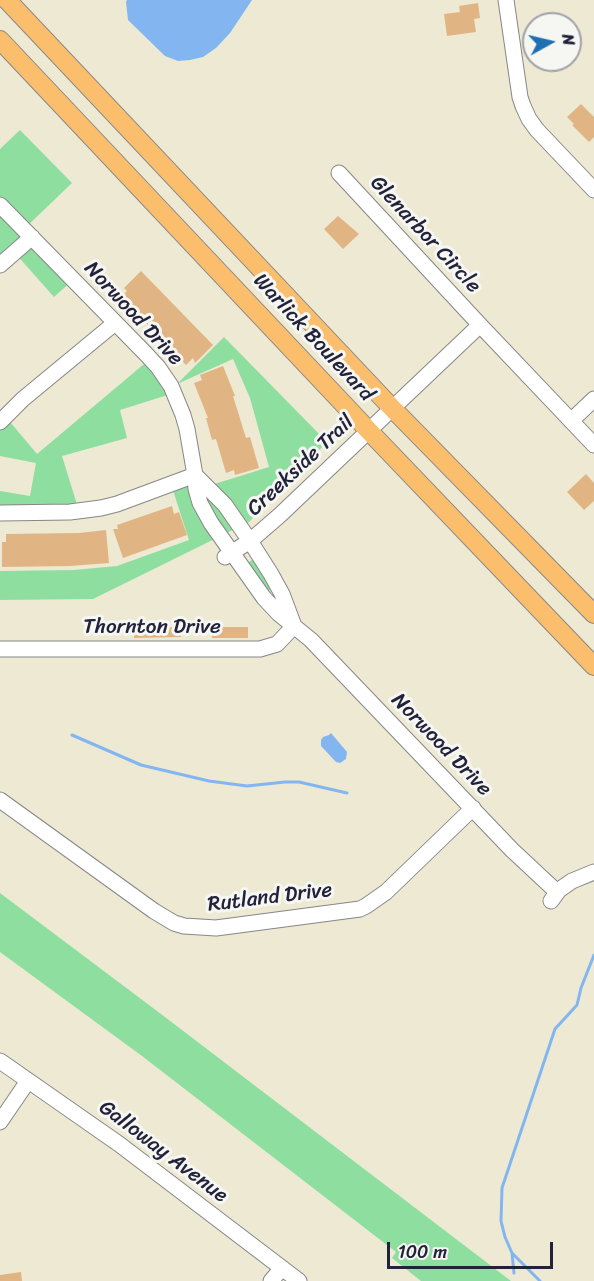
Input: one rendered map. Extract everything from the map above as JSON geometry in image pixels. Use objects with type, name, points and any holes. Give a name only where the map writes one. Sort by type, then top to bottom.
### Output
[{"type":"main road","name":"Warlick Boulevard","points":[[7,0],[392,408],[594,614]]},
{"type":"main road","name":"Warlick Boulevard","points":[[0,40],[594,666]]},
{"type":"street","points":[[506,0],[520,97],[529,119],[594,190]]},
{"type":"street","name":"Glenarbor Circle","points":[[339,173],[594,445]]},
{"type":"street","name":"Norwood Drive","points":[[0,205],[158,367],[173,390],[183,415],[200,503],[229,555],[264,598],[279,614],[311,640],[473,808],[554,896],[572,881],[594,872]]},
{"type":"street","points":[[0,265],[32,237]]},
{"type":"street","points":[[0,422],[23,399],[115,323]]},
{"type":"street","name":"Creekside Trail","points":[[229,555],[280,515],[480,325]]},
{"type":"street","points":[[571,421],[594,399]]},
{"type":"street","points":[[0,513],[70,512],[101,508],[195,475]]},
{"type":"street","name":"Norwood Drive","points":[[195,475],[225,505],[250,540],[272,574],[294,626]]},
{"type":"street","name":"Thornton Drive","points":[[0,649],[260,650],[277,644],[294,626]]},
{"type":"street","name":"Rutland Drive","points":[[0,800],[174,923],[216,928],[360,909],[386,892],[473,808]]},
{"type":"street","name":"Galloway Avenue","points":[[0,1061],[119,1144],[299,1281]]},
{"type":"street","points":[[0,1122],[28,1081]]},
{"type":"street","points":[[272,1281],[282,1268]]},
{"type":"green space","points":[[20,130],[72,183],[24,229],[73,280],[54,297],[15,253],[0,265],[0,149]]},
{"type":"green space","points":[[224,337],[327,442],[249,522],[93,599],[0,600],[0,571],[74,570],[117,566],[189,540],[171,484],[208,486],[269,467],[250,398],[233,359],[177,384]]},
{"type":"green space","points":[[150,359],[174,393],[120,410],[127,438],[62,456],[79,511],[0,513],[0,491],[30,496],[36,463],[0,456],[0,422],[5,416],[37,454]]},
{"type":"green space","points":[[253,559],[271,589],[267,590],[248,563]]},
{"type":"green space","points":[[0,893],[511,1281],[421,1281],[392,1258],[396,1252],[142,1056],[0,952]]},
{"type":"water","points":[[127,0],[252,0],[230,33],[216,48],[203,57],[178,61],[165,56],[128,20]]},
{"type":"water","points":[[331,733],[347,752],[346,759],[340,763],[336,762],[321,746],[323,737]]},
{"type":"building","points":[[478,3],[480,18],[474,19],[476,32],[447,36],[444,14],[460,12],[459,6]]},
{"type":"building","points":[[581,104],[594,117],[594,137],[589,142],[567,117]]},
{"type":"building","points":[[338,216],[359,234],[343,249],[324,229]]},
{"type":"building","points":[[141,271],[213,345],[195,363],[193,358],[186,365],[121,297],[127,291],[124,288]]},
{"type":"building","points":[[223,366],[235,396],[233,396],[246,438],[250,437],[259,468],[235,475],[234,470],[226,473],[216,439],[212,440],[206,418],[208,418],[194,383],[202,380],[200,375]]},
{"type":"building","points":[[586,474],[594,483],[594,501],[584,510],[567,492]]},
{"type":"building","points":[[172,506],[174,514],[179,512],[187,535],[123,558],[113,529],[118,529],[117,525]]},
{"type":"building","points":[[106,530],[109,563],[2,567],[2,542],[6,542],[6,534],[79,533]]},
{"type":"building","points":[[180,627],[181,637],[134,638],[134,628]]},
{"type":"building","points":[[211,627],[248,627],[248,638],[212,638]]},
{"type":"building","points":[[21,1272],[22,1281],[0,1281],[0,1275]]},
{"type":"waterway","points":[[72,735],[141,765],[209,781],[247,786],[299,782],[347,793]]},
{"type":"waterway","points":[[514,1273],[512,1253],[501,1221],[502,1188],[555,1029],[577,1005],[594,955]]},
{"type":"waterway","points":[[512,1253],[540,1281]]}]
